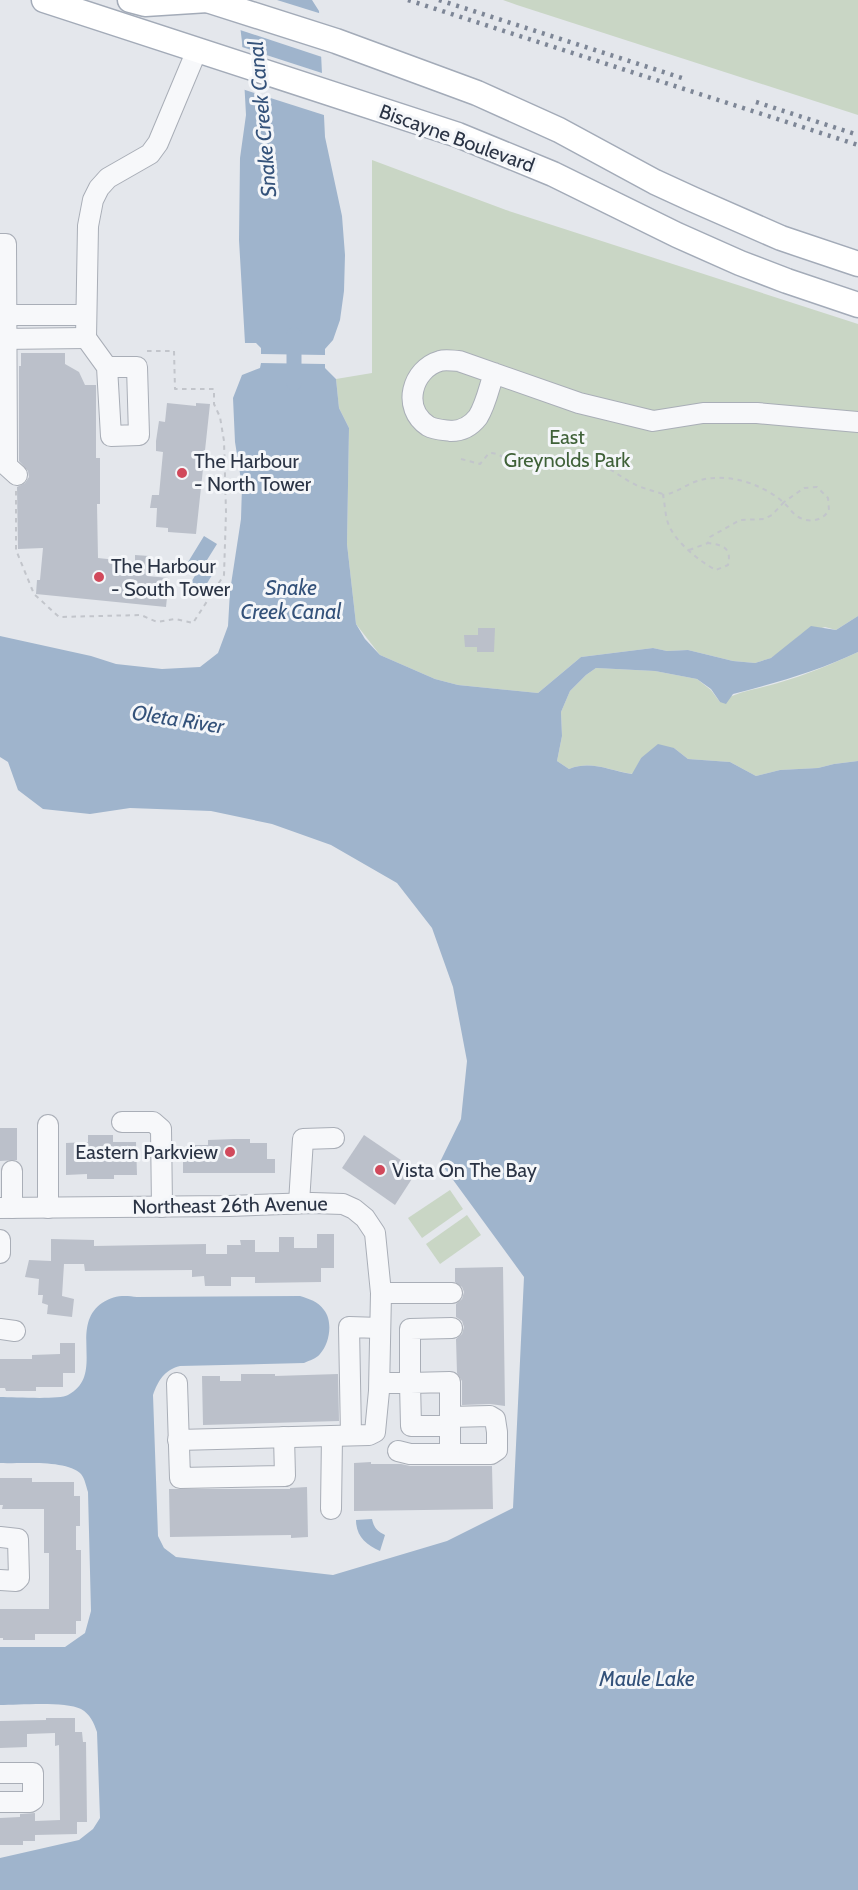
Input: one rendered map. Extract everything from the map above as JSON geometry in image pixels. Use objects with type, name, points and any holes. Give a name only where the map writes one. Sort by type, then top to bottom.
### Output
[{"type":"main road","name":"Biscayne Boulevard","points":[[44,0],[458,135],[507,154],[589,191],[677,235],[740,262],[858,305]]},
{"type":"main road","points":[[130,0],[145,4],[214,2],[336,41],[477,93],[559,130],[692,200],[782,238],[858,264]]},
{"type":"street","points":[[107,367],[137,367],[138,435],[111,436],[107,367],[86,338],[88,226],[93,200],[99,188],[108,178],[150,154],[158,143],[197,50]]},
{"type":"street","points":[[0,244],[6,244],[3,339],[7,466],[17,482]]},
{"type":"street","points":[[3,315],[86,315]]},
{"type":"street","points":[[3,339],[86,338]]},
{"type":"street","points":[[494,374],[579,403],[653,421],[703,413],[757,413],[858,422]]},
{"type":"street","points":[[122,1122],[153,1122],[161,1129],[162,1207]]},
{"type":"street","points":[[48,1125],[48,1208]]},
{"type":"street","points":[[299,1203],[303,1139],[333,1138]]},
{"type":"street","points":[[6,1208],[12,1172]]},
{"type":"street","name":"Northeast 26th Avenue","points":[[6,1208],[343,1204],[365,1218],[375,1233],[381,1293],[380,1383],[375,1432],[372,1433]]},
{"type":"street","points":[[0,1240],[0,1253]]},
{"type":"street","points":[[381,1293],[452,1293]]},
{"type":"street","points":[[331,1509],[342,1435],[349,1327],[380,1328]]},
{"type":"street","points":[[178,1440],[372,1433],[386,1450],[410,1454],[491,1454],[496,1450],[497,1432],[495,1419],[490,1416],[411,1426],[410,1329],[452,1328]]},
{"type":"street","points":[[380,1383],[450,1382],[450,1454]]},
{"type":"street","points":[[177,1383],[180,1478],[285,1476],[284,1437]]},
{"type":"street","points":[[0,1580],[16,1581],[18,1578],[9,1538]]},
{"type":"street","points":[[0,1773],[33,1773],[33,1800],[30,1802],[0,1802]]},
{"type":"path","points":[[17,482],[16,550],[34,594],[59,617],[141,615],[157,622],[175,619],[193,623],[224,575],[226,512],[224,441],[220,417],[214,404],[214,389],[175,389],[174,351],[141,351]]},
{"type":"path","points":[[460,459],[480,464],[489,453],[495,453],[522,467],[533,467],[578,457],[594,461],[636,485],[663,495],[675,493],[690,484],[706,479],[726,478],[755,485],[784,502],[797,516],[809,521],[822,518],[830,510],[828,498],[817,487],[804,488],[784,502],[772,515],[764,519],[740,520],[713,535],[708,543]]},
{"type":"path","points":[[663,495],[668,524],[689,550],[716,570],[728,565],[729,551],[724,546],[708,543],[689,550]]},
{"type":"green space","points":[[503,0],[858,0],[858,115],[517,5]]},
{"type":"green space","name":"East Greynolds Park","points":[[372,160],[506,210],[858,324],[858,616],[836,630],[825,627],[801,634],[771,658],[755,663],[733,661],[688,650],[667,651],[653,648],[581,657],[538,693],[458,685],[435,679],[380,655],[356,624],[347,544],[349,428],[339,408],[336,379],[372,373]]},
{"type":"green space","points":[[858,652],[858,761],[818,768],[780,770],[756,776],[730,762],[688,759],[674,748],[641,758],[633,774],[593,766],[569,769],[557,761],[562,736],[561,712],[570,691],[596,668],[655,671],[697,679],[711,690],[720,702],[741,693],[809,673]]},
{"type":"green space","points":[[450,1190],[463,1209],[422,1238],[408,1218]]},
{"type":"green space","points":[[467,1215],[481,1235],[440,1264],[426,1244]]},
{"type":"water","name":"Snake Creek Canal","points":[[237,0],[312,0],[319,11],[325,137],[342,216],[345,255],[340,320],[333,340],[325,349],[325,355],[261,354],[261,348],[256,343],[245,343],[239,240],[240,158],[246,115]]},
{"type":"water","name":"Maule Lake","points":[[261,363],[325,364],[325,368],[336,379],[339,408],[349,428],[347,544],[356,624],[365,639],[380,655],[435,679],[458,685],[538,693],[581,657],[653,648],[667,651],[688,650],[733,661],[755,663],[771,658],[811,626],[836,630],[858,616],[858,652],[797,676],[733,694],[726,704],[720,702],[711,689],[697,679],[655,671],[596,668],[570,691],[561,712],[562,736],[557,761],[569,769],[593,766],[632,774],[641,758],[658,744],[674,748],[688,759],[730,762],[756,776],[780,770],[818,768],[858,761],[858,1890],[0,1890],[0,1858],[79,1840],[93,1829],[100,1818],[97,1732],[87,1713],[81,1709],[64,1705],[0,1705],[0,1647],[65,1647],[85,1633],[91,1611],[88,1492],[84,1478],[74,1469],[54,1464],[0,1463],[0,1397],[63,1397],[79,1386],[85,1376],[88,1325],[92,1313],[102,1303],[111,1298],[123,1296],[300,1296],[319,1304],[329,1320],[326,1344],[317,1357],[304,1363],[180,1366],[166,1373],[160,1381],[153,1395],[158,1536],[164,1548],[176,1557],[333,1575],[447,1541],[513,1508],[524,1277],[440,1162],[461,1119],[467,1061],[453,987],[432,928],[397,883],[331,845],[272,824],[211,811],[130,808],[90,814],[43,809],[18,790],[8,762],[0,757],[0,636],[91,656],[116,664],[162,669],[200,667],[218,653],[228,626],[230,591],[241,519],[242,486],[235,442],[233,398],[242,375],[260,368]]},
{"type":"water","points":[[204,536],[217,544],[207,560],[217,567],[198,598],[186,591],[196,574],[185,567]]},
{"type":"water","points":[[372,1519],[376,1529],[385,1535],[380,1551],[363,1539],[356,1526],[356,1520]]},
{"type":"pier","points":[[234,0],[277,0],[322,14],[325,58],[237,29]]},
{"type":"pier","points":[[239,46],[325,74],[327,116],[242,89]]},
{"type":"building","points":[[21,353],[65,353],[65,364],[79,372],[85,385],[96,385],[96,458],[100,458],[100,504],[97,504],[98,558],[135,562],[135,555],[149,556],[147,576],[169,578],[166,607],[36,594],[37,580],[40,580],[43,548],[18,549],[17,487],[25,483],[29,477],[28,471],[19,461]]},
{"type":"building","name":"The Harbour - North Tower","points":[[167,403],[196,406],[196,403],[210,404],[196,534],[168,532],[168,528],[156,527],[157,508],[150,508],[152,495],[159,495],[163,452],[156,451],[156,441],[159,421],[165,422]]},
{"type":"building","points":[[478,628],[495,628],[494,652],[477,652],[477,647],[465,647],[464,635],[478,635]]},
{"type":"building","points":[[0,1128],[17,1128],[17,1160],[0,1161]]},
{"type":"building","points":[[88,1135],[113,1135],[113,1142],[136,1142],[137,1175],[114,1175],[114,1179],[87,1179],[87,1174],[66,1175],[66,1143],[88,1142]]},
{"type":"building","name":"Vista On The Bay","points":[[364,1135],[417,1171],[395,1205],[342,1168]]},
{"type":"building","name":"Eastern Parkview","points":[[250,1139],[250,1143],[267,1143],[267,1159],[275,1159],[275,1173],[183,1173],[183,1160],[193,1160],[193,1145],[208,1145],[208,1140]]},
{"type":"building","points":[[317,1234],[334,1234],[334,1268],[321,1268],[321,1282],[255,1283],[255,1277],[231,1277],[231,1286],[205,1286],[204,1276],[192,1277],[192,1270],[85,1271],[84,1264],[64,1264],[62,1296],[74,1299],[72,1317],[47,1314],[48,1305],[42,1303],[43,1295],[38,1295],[39,1279],[25,1277],[29,1260],[51,1261],[51,1239],[94,1240],[94,1246],[206,1244],[206,1254],[227,1254],[227,1245],[241,1245],[240,1240],[255,1240],[255,1252],[279,1252],[279,1237],[294,1237],[294,1248],[317,1248]]},
{"type":"building","points":[[503,1267],[505,1406],[462,1405],[462,1381],[457,1373],[456,1339],[462,1334],[464,1327],[462,1321],[456,1317],[456,1304],[462,1299],[464,1292],[462,1287],[455,1282],[455,1268]]},
{"type":"building","points":[[60,1343],[75,1343],[75,1373],[63,1373],[63,1387],[36,1387],[36,1391],[6,1391],[5,1388],[0,1388],[0,1359],[32,1359],[32,1355],[60,1354]]},
{"type":"building","points":[[241,1374],[275,1374],[275,1376],[338,1374],[339,1421],[203,1425],[202,1376],[220,1376],[220,1381],[241,1381]]},
{"type":"building","points":[[371,1462],[371,1464],[410,1466],[492,1466],[493,1509],[354,1511],[354,1463]]},
{"type":"building","points":[[0,1478],[32,1478],[32,1482],[74,1482],[74,1496],[80,1496],[80,1526],[76,1526],[76,1550],[81,1550],[81,1621],[76,1621],[76,1634],[35,1634],[35,1640],[3,1640],[0,1638],[0,1609],[49,1609],[49,1553],[44,1553],[44,1509],[2,1509]]},
{"type":"building","points":[[307,1487],[308,1537],[291,1538],[291,1535],[170,1537],[169,1489]]},
{"type":"building","points":[[46,1718],[75,1718],[75,1732],[82,1732],[83,1742],[86,1742],[87,1822],[77,1822],[77,1834],[35,1835],[35,1841],[23,1841],[23,1845],[0,1845],[0,1818],[20,1817],[20,1814],[35,1813],[35,1821],[60,1820],[59,1745],[55,1746],[55,1733],[27,1734],[27,1747],[0,1748],[0,1721],[46,1720]]},
{"type":"waterway","name":"Snake Creek Canal","points":[[294,335],[294,383]]},
{"type":"railway","points":[[408,0],[858,145]]},
{"type":"railway","points":[[439,0],[682,78]]},
{"type":"railway","points":[[756,102],[858,135]]},
{"type":"place","name":"The Harbour - North Tower","points":[[182,473]]},
{"type":"place","name":"The Harbour - South Tower","points":[[99,577]]},
{"type":"place","name":"Eastern Parkview","points":[[230,1152]]},
{"type":"place","name":"Vista On The Bay","points":[[380,1170]]},
{"type":"water label","name":"Oleta River","points":[[178,719]]}]
